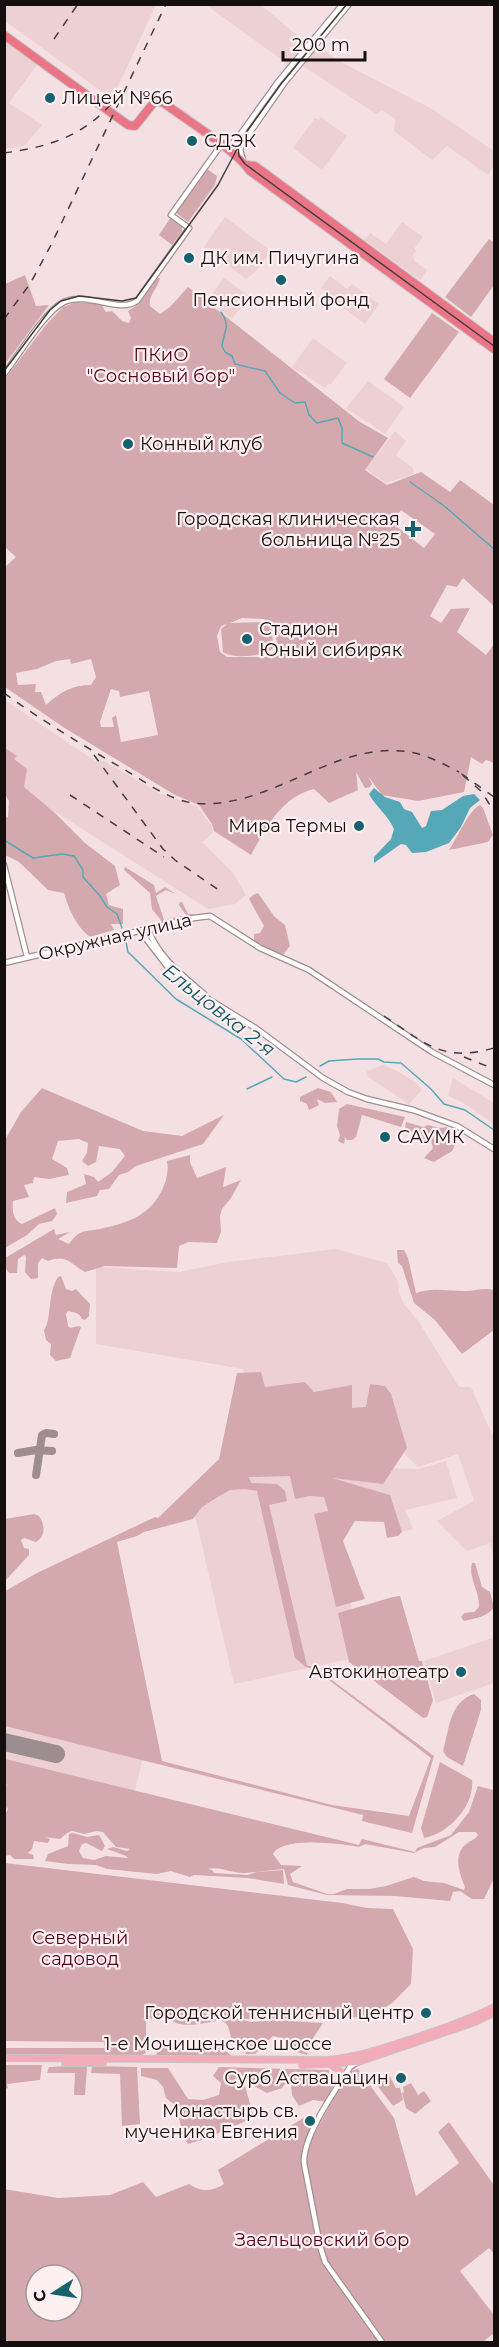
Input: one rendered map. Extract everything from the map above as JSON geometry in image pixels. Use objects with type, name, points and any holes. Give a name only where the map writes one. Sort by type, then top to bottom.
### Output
[{"type":"highway","points":[[4,35],[128,125],[135,126],[152,103],[160,101],[221,145],[238,153],[250,171],[495,349]]},
{"type":"highway","points":[[246,165],[255,166],[495,342]]},
{"type":"main road","points":[[4,374],[50,314],[63,302],[79,298],[125,305],[134,303],[189,228],[171,215],[221,145],[231,145],[237,140],[280,79],[343,4]]},
{"type":"main road","points":[[238,153],[285,82],[349,4]]},
{"type":"main road","points":[[237,140],[238,153]]},
{"type":"main road","points":[[5,866],[27,957]]},
{"type":"main road","name":"Окружная улица","points":[[4,963],[210,916],[260,948],[309,970],[432,1052],[495,1085]]},
{"type":"main road","points":[[148,929],[151,938],[164,957],[208,998],[342,1089],[367,1099],[413,1110],[457,1125],[495,1149]]},
{"type":"main road","points":[[140,931],[174,973],[196,993],[208,998]]},
{"type":"main road","name":"1-е Мочищенское шоссе","points":[[353,2062],[495,2007]]},
{"type":"main road","name":"1-е Мочищенское шоссе","points":[[45,2061],[353,2062],[475,2022],[495,2013]]},
{"type":"main road","points":[[4,2060],[330,2065],[353,2062]]},
{"type":"main road","points":[[353,2062],[309,2139],[304,2152],[306,2172],[325,2262],[382,2343]]},
{"type":"main road","points":[[330,2065],[340,2071],[341,2081]]},
{"type":"shaded area","points":[[5,4],[156,5],[112,99],[5,21]]},
{"type":"shaded area","points":[[206,5],[261,5],[306,43],[289,65]]},
{"type":"shaded area","points":[[4,41],[37,65],[9,103],[42,125],[24,146],[5,149]]},
{"type":"shaded area","points":[[317,45],[337,60],[432,109],[494,151],[494,165],[488,175],[447,146],[432,160],[394,131],[395,119],[382,110],[376,114],[303,66]]},
{"type":"shaded area","points":[[321,117],[347,136],[322,170],[293,148],[315,118],[319,120]]},
{"type":"shaded area","points":[[225,217],[271,251],[255,272],[246,279],[204,247]]},
{"type":"shaded area","points":[[402,222],[423,237],[414,249],[416,251],[413,255],[414,261],[427,270],[420,280],[365,240],[370,233],[386,244]]},
{"type":"shaded area","points":[[330,276],[347,289],[352,284],[379,304],[365,324],[326,295],[327,293],[321,288]]},
{"type":"shaded area","points":[[224,278],[249,296],[232,319],[207,300]]},
{"type":"shaded area","points":[[313,338],[347,363],[331,384],[325,388],[292,367]]},
{"type":"shaded area","points":[[368,381],[404,407],[385,434],[346,408]]},
{"type":"shaded area","points":[[395,431],[406,441],[396,455],[413,468],[414,474],[386,483],[366,469]]},
{"type":"shaded area","points":[[5,700],[98,763],[104,761],[161,794],[197,806],[212,826],[213,833],[202,842],[233,873],[246,895],[235,904],[208,909],[35,799],[5,767]]},
{"type":"shaded area","points":[[383,1065],[415,1082],[422,1090],[409,1104],[368,1077],[367,1071]]},
{"type":"shaded area","points":[[453,1078],[494,1103],[494,1124],[462,1102],[448,1096]]},
{"type":"shaded area","points":[[336,1249],[387,1263],[398,1281],[399,1293],[404,1304],[419,1322],[459,1387],[471,1387],[494,1439],[494,1559],[490,1543],[467,1551],[437,1521],[474,1501],[458,1454],[418,1467],[403,1452],[252,1412],[243,1369],[96,1344],[96,1267],[179,1272],[229,1262]]},
{"type":"shaded area","points":[[446,1461],[457,1498],[405,1510],[413,1529],[389,1535],[379,1506],[330,1519],[363,1656],[234,1684],[189,1489],[254,1465],[419,1469]]},
{"type":"shaded area","name":"Автокинотеатр","points":[[492,1638],[494,1683],[436,1703],[424,1661]]},
{"type":"shaded area","points":[[5,1682],[151,1724],[128,1820],[5,1790]]},
{"type":"green space","points":[[206,168],[217,176],[215,185],[188,222],[175,212]]},
{"type":"green space","points":[[171,217],[182,225],[182,231],[172,245],[159,235]]},
{"type":"green space","points":[[489,239],[494,243],[494,285],[471,317],[445,297]]},
{"type":"green space","points":[[25,275],[36,306],[49,305],[5,364],[5,284]]},
{"type":"green space","name":"ПКиО \"Сосновый бор\"","points":[[157,278],[160,278],[150,299],[150,306],[160,314],[170,307],[188,287],[360,422],[388,438],[365,470],[387,485],[421,472],[450,492],[460,480],[494,505],[494,606],[463,578],[457,587],[447,585],[430,616],[441,623],[451,609],[470,608],[457,632],[486,655],[494,644],[494,763],[486,760],[482,764],[471,757],[464,792],[418,801],[382,795],[368,776],[372,784],[365,788],[356,772],[358,790],[329,803],[314,789],[292,799],[276,815],[251,855],[214,831],[199,805],[175,795],[63,727],[5,687],[5,567],[16,557],[5,547],[4,380],[46,325],[63,307],[76,302],[101,304],[106,312],[112,311],[122,321],[129,323],[131,318],[128,311],[139,304]],"holes":[[[401,510],[435,534],[424,548],[392,523]],[[242,618],[264,619],[274,630],[279,650],[270,657],[227,657],[220,652],[217,636],[221,626],[227,624],[221,629],[223,652],[234,656],[248,656],[273,648],[272,630],[264,622],[230,623]],[[70,659],[71,664],[91,659],[96,677],[91,685],[67,690],[46,705],[41,692],[35,692],[36,684],[18,685],[16,673],[37,669],[56,661]],[[111,689],[119,691],[120,697],[149,691],[158,735],[121,742],[116,715],[112,718],[114,727],[101,727],[100,722]]]},
{"type":"green space","points":[[432,313],[459,332],[410,398],[384,379]]},
{"type":"green space","points":[[5,748],[17,756],[14,759],[27,769],[24,787],[55,813],[85,843],[115,866],[120,885],[106,894],[109,905],[123,909],[123,924],[111,924],[114,930],[90,937],[74,917],[64,893],[48,890],[19,862],[5,855],[5,818],[8,817],[9,801],[5,794]]},
{"type":"green space","points":[[480,805],[493,835],[488,842],[449,850],[467,818]]},
{"type":"green space","points":[[125,867],[154,885],[156,893],[165,887],[176,894],[166,890],[156,896],[164,920],[186,915],[179,905],[180,902],[188,914],[195,914],[163,923],[152,909],[150,893],[124,870]]},
{"type":"green space","points":[[258,893],[274,916],[285,925],[290,946],[282,956],[254,941],[254,934],[260,933],[264,926],[249,899]]},
{"type":"green space","points":[[42,1088],[143,1131],[182,1136],[224,1115],[203,1144],[136,1166],[119,1175],[109,1189],[100,1190],[97,1196],[66,1203],[67,1192],[86,1184],[84,1174],[94,1177],[98,1182],[112,1172],[125,1156],[120,1149],[99,1146],[96,1162],[88,1166],[82,1161],[87,1153],[88,1143],[79,1139],[58,1141],[52,1159],[67,1168],[69,1175],[49,1179],[34,1177],[33,1183],[24,1185],[29,1197],[13,1201],[15,1218],[22,1224],[55,1208],[57,1214],[52,1221],[39,1224],[27,1235],[5,1248],[5,1140],[21,1112]]},
{"type":"green space","points":[[318,1088],[331,1092],[337,1102],[325,1103],[317,1099],[319,1105],[309,1110],[307,1104],[300,1101],[300,1097]]},
{"type":"green space","points":[[347,1104],[405,1117],[401,1127],[362,1115],[356,1137],[347,1140],[345,1137],[344,1144],[338,1141],[340,1135],[337,1126],[339,1109]]},
{"type":"green space","points":[[406,1122],[423,1127],[428,1125],[447,1127],[457,1141],[452,1151],[434,1162],[424,1158],[433,1148],[431,1141],[424,1140],[405,1129]]},
{"type":"green space","points":[[190,1155],[190,1162],[197,1178],[226,1167],[223,1187],[241,1180],[222,1209],[221,1232],[217,1243],[189,1242],[179,1246],[177,1268],[105,1266],[85,1272],[64,1259],[48,1261],[42,1258],[38,1263],[38,1278],[31,1279],[25,1272],[26,1257],[24,1255],[18,1259],[17,1273],[9,1273],[5,1267],[5,1258],[54,1229],[56,1235],[70,1232],[58,1239],[69,1244],[82,1232],[135,1218],[156,1201],[166,1181],[167,1161]]},
{"type":"green space","points":[[397,1250],[404,1250],[408,1258],[416,1293],[434,1290],[494,1290],[494,1330],[462,1354],[435,1320],[414,1303],[402,1266],[398,1263]]},
{"type":"green space","points":[[61,1276],[66,1289],[72,1291],[76,1289],[90,1304],[89,1316],[85,1320],[76,1313],[68,1311],[66,1314],[70,1328],[81,1327],[70,1358],[56,1361],[50,1355],[51,1344],[46,1340],[44,1330],[55,1284]]},
{"type":"green space","points":[[261,1372],[265,1387],[305,1382],[314,1392],[352,1385],[352,1408],[366,1407],[370,1384],[385,1386],[391,1394],[407,1448],[383,1484],[332,1478],[390,1495],[402,1532],[398,1536],[387,1538],[384,1522],[355,1521],[343,1541],[365,1599],[336,1607],[314,1514],[328,1511],[324,1497],[310,1496],[295,1499],[290,1476],[249,1477],[251,1483],[277,1484],[285,1491],[287,1501],[269,1505],[307,1666],[313,1666],[434,1756],[412,1833],[362,1821],[363,1815],[5,1726],[5,1591],[37,1573],[155,1517],[158,1518],[219,1459],[237,1373]],"holes":[[[230,1490],[257,1491],[295,1658],[306,1667],[316,1670],[431,1758],[409,1816],[332,1805],[162,1761],[117,1542],[193,1519],[202,1507]]]},
{"type":"green space","points":[[34,1514],[41,1519],[42,1537],[36,1542],[24,1538],[21,1540],[24,1548],[29,1549],[29,1555],[5,1581],[5,1519]]},
{"type":"green space","points":[[472,1563],[475,1563],[482,1587],[490,1592],[494,1607],[485,1615],[464,1621],[461,1617],[464,1613],[474,1612],[479,1607],[471,1569]]},
{"type":"green space","points":[[400,1596],[433,1700],[427,1717],[423,1718],[349,1662],[338,1613]]},
{"type":"green space","points":[[474,1694],[481,1700],[481,1710],[463,1766],[447,1757],[443,1751],[455,1710],[460,1703]]},
{"type":"green space","points":[[5,1759],[359,1845],[362,1839],[415,1852],[417,1848],[451,1835],[469,1812],[478,1786],[493,1790],[494,1794],[494,1878],[484,1899],[472,1899],[460,1891],[453,1892],[450,1901],[395,1896],[327,1895],[288,1885],[284,1869],[245,1873],[218,1868],[208,1869],[214,1873],[248,1875],[283,1870],[284,1884],[248,1878],[194,1875],[190,1877],[171,1871],[157,1874],[107,1869],[96,1865],[45,1861],[48,1854],[68,1846],[69,1834],[73,1833],[87,1837],[99,1835],[105,1846],[102,1851],[86,1843],[82,1844],[79,1851],[83,1858],[94,1860],[106,1856],[128,1858],[107,1849],[113,1847],[127,1851],[130,1849],[116,1847],[103,1832],[97,1831],[84,1834],[72,1831],[60,1839],[45,1837],[50,1839],[48,1843],[34,1841],[28,1853],[33,1855],[34,1859],[14,1859],[10,1855],[5,1856],[5,1815],[8,1809],[7,1807],[5,1813],[5,1785],[9,1786],[5,1784]],"holes":[[[459,1832],[476,1832],[478,1835],[462,1848],[458,1859],[464,1890],[414,1877],[386,1886],[347,1889],[327,1894],[293,1882],[290,1874],[302,1866],[281,1865],[273,1854],[279,1848],[300,1843],[359,1847],[365,1844],[414,1853],[424,1848],[435,1847]]]},
{"type":"green space","points":[[440,1762],[472,1780],[472,1790],[464,1809],[451,1825],[424,1838],[421,1828]]},
{"type":"green space","name":"Северный садовод","points":[[5,1863],[342,1903],[367,1908],[393,1909],[413,1949],[411,1984],[392,2003],[370,2017],[239,2019],[251,2022],[277,2020],[323,2023],[310,2043],[307,2055],[282,2048],[281,2038],[273,2036],[255,2054],[246,2054],[236,2046],[228,2026],[220,2020],[186,2025],[173,2022],[169,2018],[142,2019],[146,2020],[146,2053],[139,2056],[5,2054],[5,2048],[105,2048],[104,2042],[5,2041]]},
{"type":"green space","points":[[213,2045],[221,2047],[234,2058],[156,2057],[157,2050],[162,2046]]},
{"type":"green space","points":[[5,2065],[42,2065],[40,2080],[7,2084],[8,2088],[5,2089]]},
{"type":"green space","points":[[85,2065],[87,2068],[85,2095],[74,2095],[75,2073],[47,2073],[49,2067]]},
{"type":"green space","points":[[92,2066],[137,2067],[140,2124],[122,2126],[120,2074],[91,2073]]},
{"type":"green space","points":[[219,2067],[329,2070],[333,2086],[327,2102],[313,2100],[299,2106],[292,2095],[291,2085],[284,2085],[282,2088],[267,2093],[254,2086],[248,2075],[243,2079],[253,2114],[250,2119],[188,2144],[183,2137],[175,2105],[166,2098],[163,2087],[157,2080],[141,2076],[141,2068],[168,2068],[188,2099],[203,2100],[219,2095],[221,2083],[213,2076]]},
{"type":"green space","name":"Заельцовский бор","points":[[358,2069],[394,2118],[416,2196],[459,2163],[438,2132],[449,2122],[494,2185],[494,2254],[489,2248],[460,2271],[494,2315],[494,2333],[483,2342],[5,2342],[4,2189],[58,2198],[110,2195],[143,2182],[156,2197],[189,2184],[202,2190],[215,2188],[224,2184],[218,2170],[305,2117],[312,2138],[346,2076]]},
{"type":"green space","points":[[389,2075],[396,2088],[400,2088],[403,2100],[393,2106],[376,2084]]},
{"type":"green space","points":[[411,2083],[418,2095],[424,2091],[431,2101],[415,2114],[406,2108],[402,2093],[404,2092],[403,2087]]},
{"type":"water","points":[[374,788],[385,797],[400,802],[404,809],[412,812],[422,828],[426,826],[431,811],[442,810],[463,796],[474,794],[480,800],[470,808],[461,827],[449,843],[426,852],[412,853],[406,845],[401,844],[374,863],[374,857],[391,839],[394,829],[369,794]]},
{"type":"waterway","points":[[221,312],[226,321],[222,346],[225,352],[232,356],[235,364],[265,371],[280,393],[295,403],[305,402],[309,415],[317,423],[338,418],[342,428],[342,443],[373,457]]},
{"type":"waterway","points":[[410,482],[443,505],[494,549]]},
{"type":"waterway","name":"Ельцовка 2-я","points":[[4,840],[33,858],[62,854],[74,856],[83,870],[83,877],[107,907],[117,914],[122,928]]},
{"type":"waterway","name":"Ельцовка 2-я","points":[[126,942],[128,952],[176,999],[241,1039],[284,1079],[296,1082],[306,1077]]},
{"type":"waterway","name":"Ельцовка 2-я","points":[[320,1066],[329,1061],[357,1059],[378,1059],[384,1062],[401,1063],[431,1089],[444,1104],[465,1110],[494,1130]]},
{"type":"waterway","points":[[247,1089],[272,1077]]},
{"type":"taxiway","points":[[36,1475],[42,1435],[54,1434]]},
{"type":"taxiway","points":[[18,1453],[36,1450],[52,1451]]},
{"type":"runway","points":[[4,1742],[56,1754]]},
{"type":"tram line","points":[[4,371],[50,310],[61,301],[79,296],[122,301],[136,298],[218,185],[245,134],[281,84],[347,4]]},
{"type":"tram line","points":[[238,145],[239,156],[245,164],[494,346]]},
{"type":"railway","points":[[54,39],[78,4]]},
{"type":"railway","points":[[4,319],[30,284],[51,245],[166,4]]},
{"type":"railway","points":[[4,153],[37,147],[66,137],[93,121],[116,98]]},
{"type":"railway","points":[[4,693],[61,732],[155,788],[173,798],[193,803],[223,803],[252,796],[335,762],[363,754],[392,751],[422,755],[459,772]]},
{"type":"railway","points":[[94,755],[163,849],[223,893]]},
{"type":"railway","points":[[494,797],[459,772],[482,792],[494,812]]},
{"type":"railway","points":[[70,795],[164,857]]},
{"type":"railway","points":[[384,1016],[423,1042],[447,1052],[476,1052],[494,1048]]},
{"type":"railway","points":[[464,1057],[494,1069]]},
{"type":"place","name":"Лицей №66","points":[[50,98]]},
{"type":"place","name":"СДЭК","points":[[192,141]]},
{"type":"place","name":"ДК им. Пичугина","points":[[189,258]]},
{"type":"place","name":"Пенсионный фонд","points":[[281,280]]},
{"type":"place","name":"Конный клуб","points":[[128,444]]},
{"type":"place","name":"Городская клиническая больница №25","points":[[413,529]]},
{"type":"place","name":"Стадион Юный сибиряк","points":[[247,639]]},
{"type":"place","name":"Мира Термы","points":[[359,826]]},
{"type":"place","name":"САУМК","points":[[385,1137]]},
{"type":"place","name":"Автокинотеатр","points":[[461,1672]]},
{"type":"place","name":"Городской теннисный центр","points":[[426,2013]]},
{"type":"place","name":"Сурб Аствацацин","points":[[401,2078]]},
{"type":"place","name":"Монастырь св. мученика Евгения","points":[[310,2121]]}]
